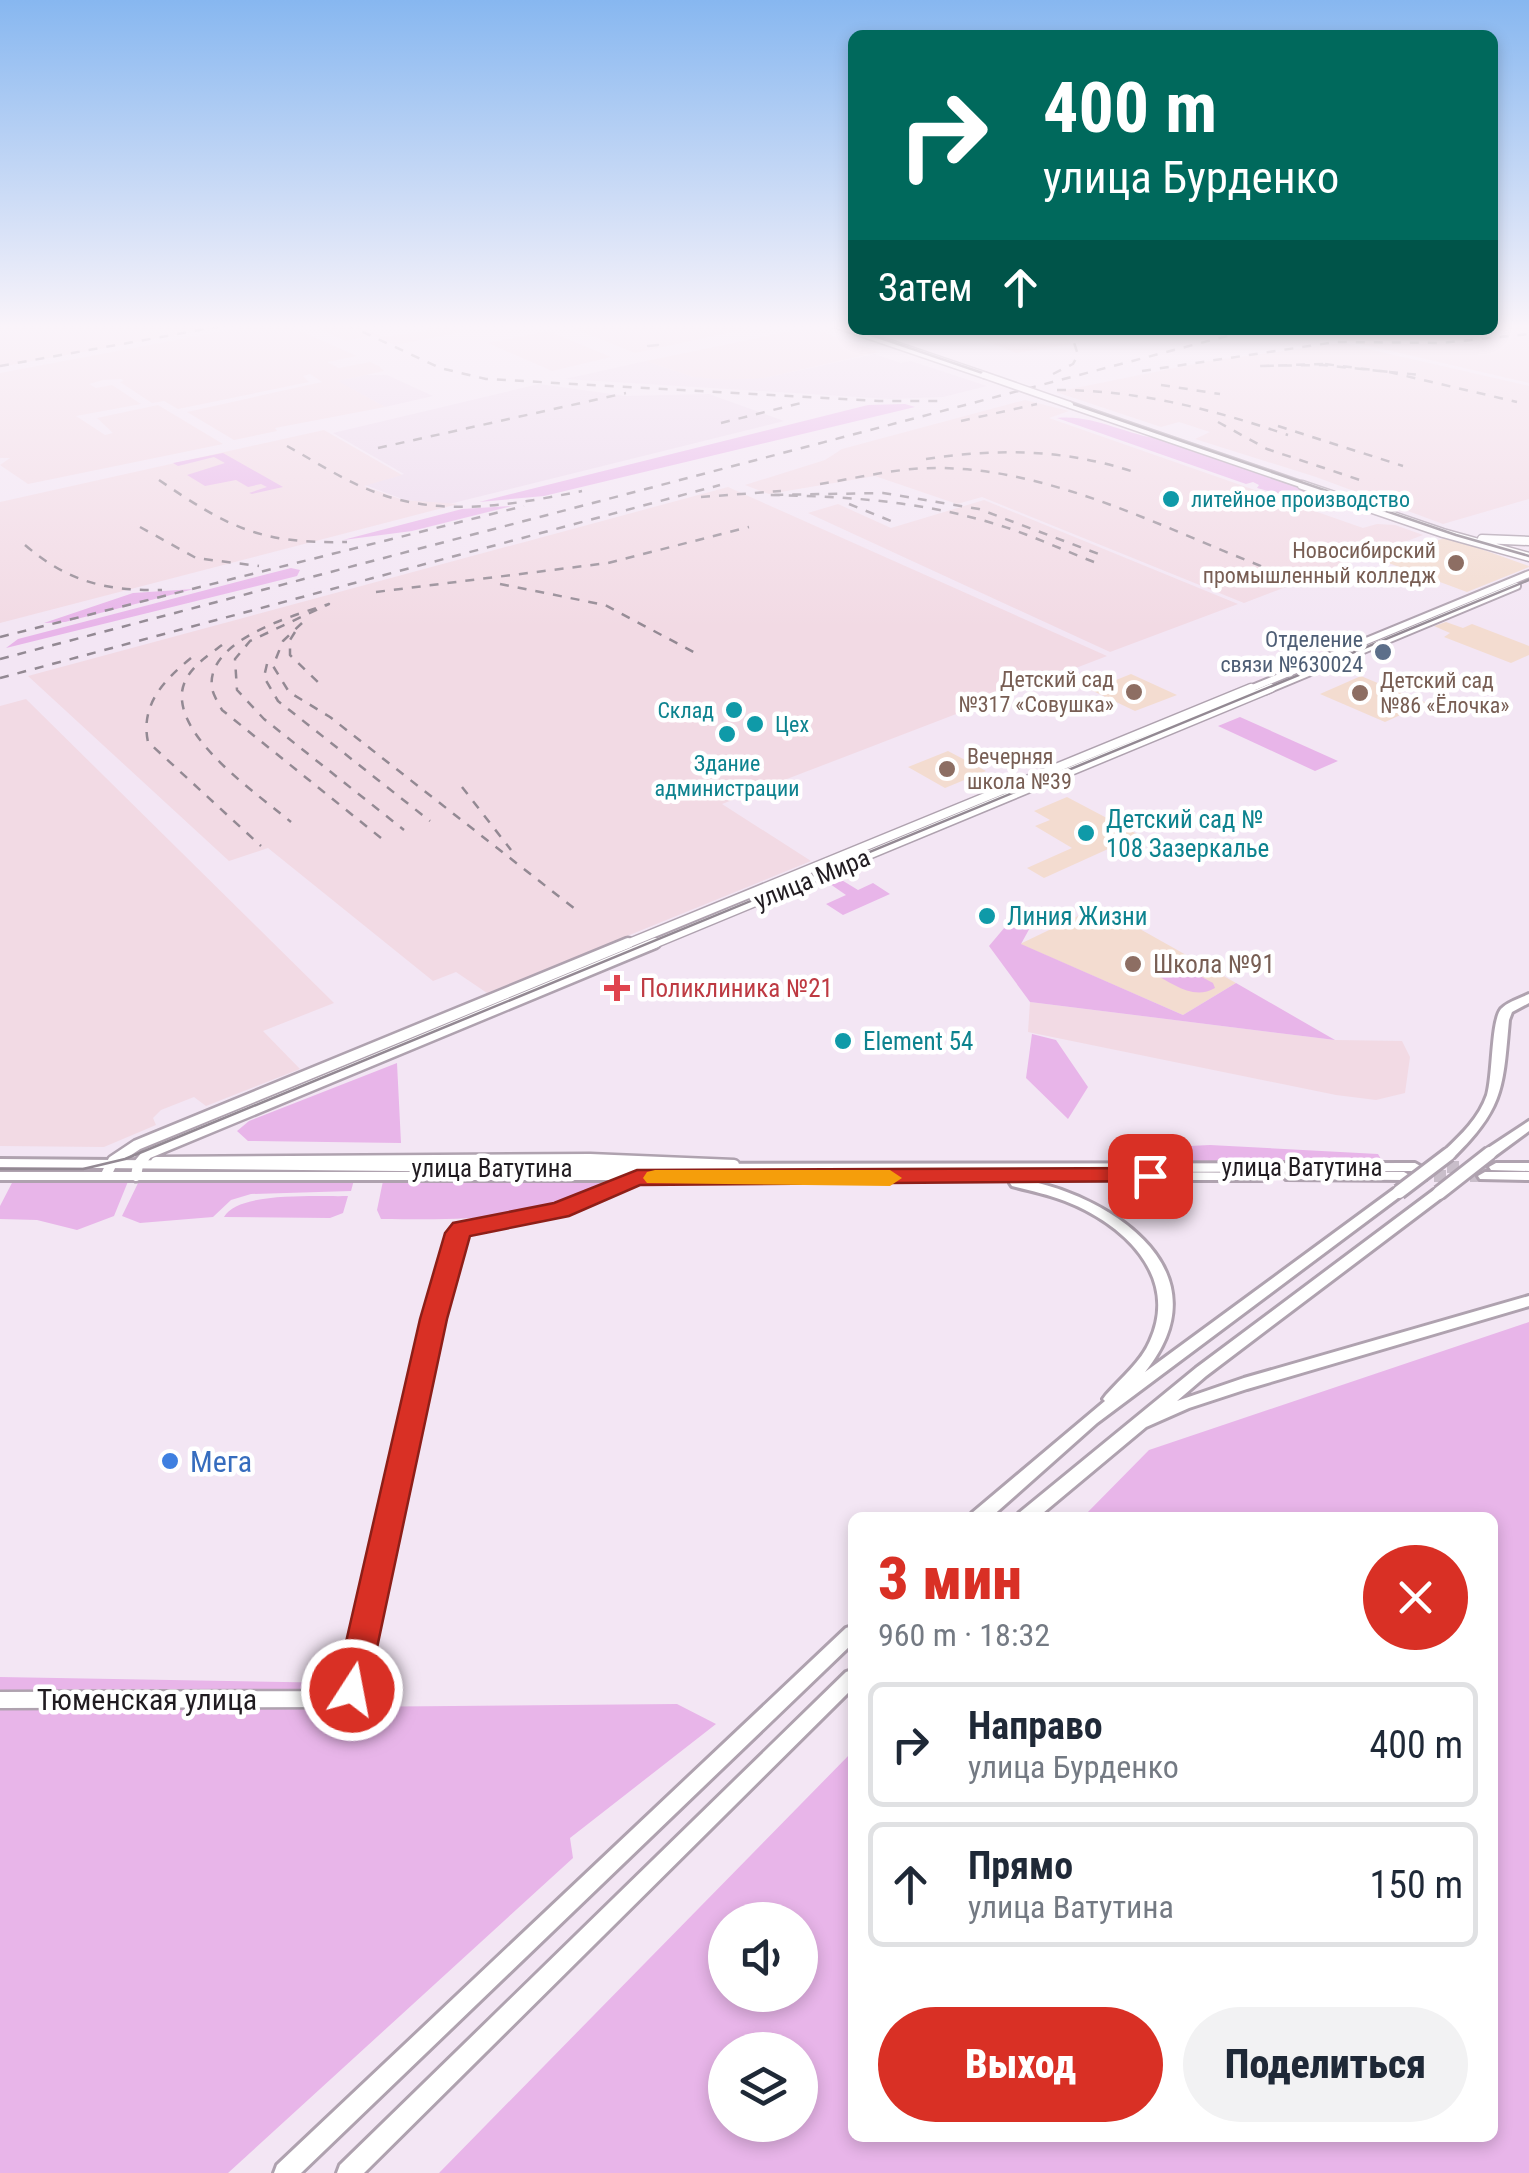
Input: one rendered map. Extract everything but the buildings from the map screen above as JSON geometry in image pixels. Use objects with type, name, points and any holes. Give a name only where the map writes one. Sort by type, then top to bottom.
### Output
[{"type":"main road","points":[[1135,425],[1528,558]]},
{"type":"main road","points":[[1322,489],[1470,537],[1529,541]]},
{"type":"main road","points":[[1511,540],[1504,546],[1511,552]]},
{"type":"main road","points":[[985,1512],[1092,1419],[1406,1178],[1449,1154],[1486,1117],[1496,1086],[1502,1020],[1507,1010],[1529,998]]},
{"type":"main road","points":[[1033,1512],[1126,1431],[1529,1125]]},
{"type":"main road","points":[[0,1162],[108,1170]]},
{"type":"main road","name":"улица Ватутина","points":[[139,1168],[572,1173],[750,1166],[1406,1178]]},
{"type":"main road","points":[[1529,1167],[1491,1172],[1529,1176]]},
{"type":"main road","points":[[0,1176],[139,1168]]},
{"type":"main road","name":"улица Ватутина","points":[[572,1173],[637,1178],[1406,1178]]},
{"type":"main road","points":[[944,1177],[1022,1184],[1086,1204],[1130,1233],[1158,1270],[1166,1293],[1159,1338],[1145,1362],[1092,1419]]},
{"type":"main road","points":[[1126,1431],[1199,1399],[1529,1302]]},
{"type":"main road","points":[[285,2173],[848,1638]]},
{"type":"main road","points":[[348,2173],[848,1682]]},
{"type":"street","name":"улица Мира","points":[[108,1170],[136,1146],[1527,578]]},
{"type":"street","name":"улица Мира","points":[[139,1168],[147,1154],[1527,578]]},
{"type":"street","points":[[851,852],[861,858]]},
{"type":"street","points":[[777,882],[788,889]]},
{"type":"street","points":[[404,1036],[414,1044]]},
{"type":"street","points":[[174,1143],[176,1153],[185,1159]]},
{"type":"street","points":[[139,1168],[185,1159],[590,1160],[750,1166]]},
{"type":"street","name":"Тюменская улица","points":[[0,1700],[333,1699],[352,1690],[434,1319],[458,1233],[560,1210],[637,1178]]},
{"type":"shaded area","points":[[0,425],[90,425],[105,435],[113,433],[105,425],[192,425],[223,444],[28,484],[0,465],[10,458],[0,458]]},
{"type":"shaded area","points":[[210,425],[289,425],[275,428],[277,431],[234,440]]},
{"type":"shaded area","points":[[365,425],[766,425],[449,504],[405,500],[365,485],[404,474],[333,433]]},
{"type":"shaded area","points":[[786,425],[838,425],[544,496],[479,502]]},
{"type":"shaded area","points":[[930,425],[1070,425],[1363,528],[1395,525],[1423,535],[1244,603],[982,497],[957,504],[875,476],[769,494],[745,485],[825,460],[842,449]]},
{"type":"shaded area","points":[[1078,425],[1108,425],[1161,439],[1368,509],[1312,503],[1257,488],[1259,485],[1253,482],[1246,484]]},
{"type":"shaded area","points":[[1190,425],[1529,425],[1529,499],[1443,524],[1316,477],[1195,439],[1210,432]]},
{"type":"shaded area","points":[[324,430],[402,475],[364,486],[403,500],[458,504],[0,623],[0,502]]},
{"type":"shaded area","points":[[223,453],[283,487],[252,494],[249,493],[267,487],[248,487],[236,480],[205,486],[187,475],[225,463],[214,457],[178,466],[173,463]]},
{"type":"shaded area","points":[[728,487],[1107,656],[722,804],[811,861],[487,993],[456,972],[433,981],[268,848],[229,861],[28,676]]},
{"type":"shaded area","points":[[984,500],[1238,604],[1110,652],[808,513],[838,504],[891,528]]},
{"type":"shaded area","points":[[512,506],[412,531],[343,540],[462,509]]},
{"type":"shaded area","name":"Новосибирский промышленный колледж","points":[[1447,537],[1529,567],[1467,592],[1383,561]]},
{"type":"shaded area","points":[[291,568],[300,570],[297,576],[6,648],[18,639]]},
{"type":"shaded area","points":[[194,589],[65,622],[44,623],[133,593]]},
{"type":"shaded area","points":[[1446,622],[1463,628],[1472,624],[1529,646],[1529,655],[1511,663],[1444,637],[1450,633],[1434,626]]},
{"type":"shaded area","name":"Детский сад №317 «Совушка»","points":[[1131,674],[1177,695],[1135,711],[1091,690]]},
{"type":"shaded area","points":[[1361,676],[1427,703],[1385,722],[1320,694]]},
{"type":"shaded area","points":[[26,699],[334,1003],[263,1031],[300,1069],[206,1106],[194,1097],[161,1110],[153,1118],[156,1125],[104,1147],[0,1146],[0,706]]},
{"type":"shaded area","points":[[1240,717],[1338,761],[1315,771],[1218,726]]},
{"type":"shaded area","name":"Вечерняя школа №39","points":[[948,751],[986,771],[945,788],[908,767]]},
{"type":"shaded area","points":[[1067,797],[1139,835],[1044,878],[1027,868],[1072,848],[1035,826],[1050,820],[1034,811]]},
{"type":"shaded area","points":[[840,879],[858,890],[873,883],[890,894],[843,915],[826,904],[846,895],[830,884]]},
{"type":"shaded area","name":"Школа №91","points":[[1099,906],[1236,983],[1183,1015],[1020,944]]},
{"type":"shaded area","points":[[1032,924],[1021,944],[1183,1015],[1236,983],[1335,1040],[1030,1002],[989,946],[1005,927]]},
{"type":"shaded area","points":[[1161,960],[1170,960],[1213,983],[1215,988],[1199,993],[1175,985],[1151,972],[1151,967]]},
{"type":"shaded area","points":[[1030,1002],[1335,1040],[1402,1041],[1410,1057],[1405,1093],[1376,1100],[1336,1095],[1028,1032]]},
{"type":"shaded area","points":[[1032,1034],[1056,1040],[1088,1087],[1068,1119],[1026,1078]]},
{"type":"shaded area","points":[[397,1063],[401,1143],[248,1141],[237,1131],[249,1121]]},
{"type":"shaded area","points":[[1210,1145],[1378,1154],[1384,1164],[1129,1162],[1125,1149]]},
{"type":"shaded area","points":[[14,1179],[129,1179],[114,1216],[77,1230],[37,1220],[0,1219],[0,1206]]},
{"type":"shaded area","points":[[140,1179],[354,1180],[351,1191],[251,1194],[231,1200],[213,1217],[140,1223],[122,1216]]},
{"type":"shaded area","points":[[383,1181],[614,1182],[554,1204],[499,1216],[381,1219],[377,1210]]},
{"type":"shaded area","points":[[348,1196],[343,1213],[330,1218],[224,1217],[232,1209],[262,1199]]},
{"type":"shaded area","points":[[1529,1322],[1529,2173],[439,2173],[848,1756],[848,2142],[1498,2142],[1498,1512],[1088,1512],[1149,1450]]},
{"type":"shaded area","points":[[0,1677],[343,1683],[338,1691],[0,1691]]},
{"type":"shaded area","points":[[677,1704],[716,1724],[570,1838],[573,1858],[228,2173],[0,2173],[0,1710]]},
{"type":"tunnel","points":[[1429,1167],[1496,1167]]},
{"type":"tunnel","points":[[1416,1176],[1485,1176]]},
{"type":"tram line","points":[[1136,425],[1456,535],[1529,556]]},
{"type":"tram line","points":[[0,1169],[83,1169],[125,1159],[1529,580]]},
{"type":"railway","points":[[378,448],[480,425]]},
{"type":"railway","points":[[0,659],[888,425]]},
{"type":"railway","points":[[1224,425],[1267,449],[1360,480]]},
{"type":"railway","points":[[1258,425],[1288,435]]},
{"type":"railway","points":[[1278,426],[1403,466]]},
{"type":"railway","points":[[287,446],[346,479],[408,502],[482,506],[582,491]]},
{"type":"railway","points":[[926,459],[1033,453],[1084,459],[1137,473]]},
{"type":"railway","points":[[820,484],[912,469],[1003,474],[1093,499],[1266,568]]},
{"type":"railway","points":[[159,480],[247,530],[291,540],[347,542]]},
{"type":"railway","points":[[0,678],[720,485]]},
{"type":"railway","points":[[701,497],[781,491]]},
{"type":"railway","points":[[1094,562],[1005,527],[937,509],[853,498],[768,495],[883,493],[979,509],[1104,556]]},
{"type":"railway","points":[[849,504],[891,521]]},
{"type":"railway","points":[[0,637],[524,506]]},
{"type":"railway","points":[[140,527],[196,558],[259,566]]},
{"type":"railway","points":[[376,592],[608,563],[749,527]]},
{"type":"railway","points":[[25,545],[57,568],[89,582],[123,589],[162,590]]},
{"type":"railway","points":[[500,584],[605,605],[701,656]]},
{"type":"railway","points":[[381,838],[222,710],[212,688],[214,671],[237,643],[275,623],[329,604],[250,641],[235,659],[237,690],[264,719],[404,830]]},
{"type":"railway","points":[[302,623],[283,641],[273,666],[289,692],[330,717],[575,909]]},
{"type":"railway","points":[[295,632],[290,640],[290,655],[320,684]]},
{"type":"railway","points":[[222,645],[187,677],[182,692],[184,710],[192,729],[223,765],[291,822]]},
{"type":"railway","points":[[191,658],[156,694],[148,716],[148,742],[261,846]]},
{"type":"railway","points":[[267,664],[264,677],[278,701],[430,821]]},
{"type":"railway","points":[[462,787],[511,850]]},
{"type":"slow traffic","points":[[655,1178],[890,1178]]},
{"type":"place","name":"литейное производство","points":[[1171,499]]},
{"type":"place","name":"Новосибирский промышленный колледж","points":[[1456,563]]},
{"type":"place","name":"Отделение связи №630024","points":[[1383,652]]},
{"type":"place","name":"Детский сад №317 «Совушка»","points":[[1134,692]]},
{"type":"place","name":"Детский сад №86 «Ёлочка»","points":[[1360,693]]},
{"type":"place","name":"Склад","points":[[734,710]]},
{"type":"place","name":"Цех","points":[[755,724]]},
{"type":"place","name":"Здание администрации","points":[[727,734]]},
{"type":"place","name":"Вечерняя школа №39","points":[[947,769]]},
{"type":"place","name":"Детский сад № 108 Зазеркалье","points":[[1086,833]]},
{"type":"place","name":"Линия Жизни","points":[[987,916]]},
{"type":"place","name":"Школа №91","points":[[1133,964]]},
{"type":"place","name":"Поликлиника №21","points":[[617,988]]},
{"type":"place","name":"Element 54","points":[[843,1041]]},
{"type":"place","name":"Мега","points":[[170,1461]]},
{"type":"route","points":[[352,1690],[434,1319],[462,1229],[560,1210],[637,1178],[1150,1176]]}]
